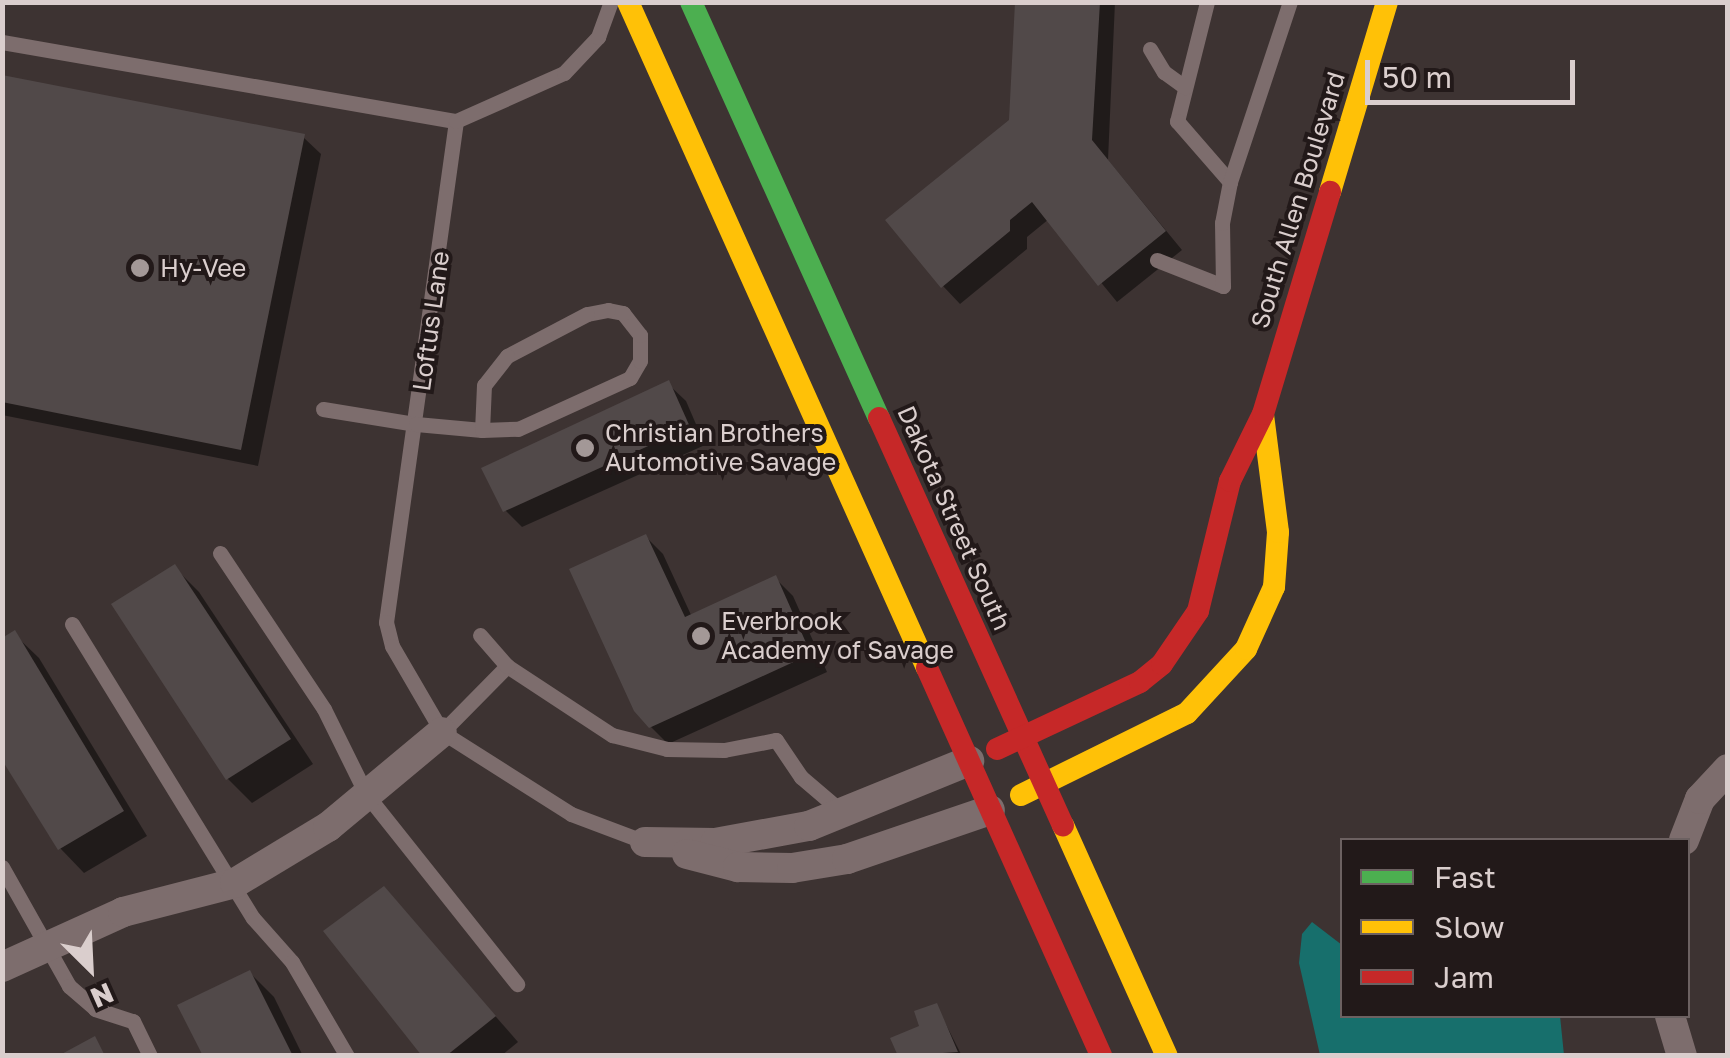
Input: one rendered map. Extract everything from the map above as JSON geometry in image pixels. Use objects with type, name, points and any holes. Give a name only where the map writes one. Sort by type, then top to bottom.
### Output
[{"type":"main road","points":[[628,2],[1101,1056]]},
{"type":"main road","name":"Dakota Street South","points":[[691,2],[1167,1056]]},
{"type":"main road","name":"South Allen Boulevard","points":[[969,761],[1140,682],[1184,636],[1198,611],[1230,482],[1263,414],[1387,2]]},
{"type":"main road","name":"South Allen Boulevard","points":[[990,810],[1186,713],[1220,682],[1262,623],[1274,586],[1278,532],[1263,414]]},
{"type":"street","points":[[2,967],[46,943],[122,912],[235,883],[328,826],[442,732]]},
{"type":"street","name":"Loftus Lane","points":[[660,846],[730,841],[842,812],[969,761]]},
{"type":"street","points":[[1685,838],[1700,799],[1728,769]]},
{"type":"street","name":"Loftus Lane","points":[[660,846],[738,867],[792,868],[847,859],[990,810]]},
{"type":"street","points":[[1671,1018],[1682,1056]]},
{"type":"lane","points":[[2,42],[456,121],[564,73],[598,37],[611,2]]},
{"type":"lane","points":[[1207,2],[1177,121],[1230,182]]},
{"type":"lane","points":[[1158,260],[1224,286],[1222,223],[1230,182],[1290,2]]},
{"type":"lane","points":[[1150,48],[1164,72],[1185,87]]},
{"type":"lane","name":"Loftus Lane","points":[[456,121],[386,622],[401,669],[442,732],[527,790],[660,846]]},
{"type":"lane","points":[[323,409],[416,424],[482,430],[518,429],[630,378],[640,361],[640,335],[623,313],[608,310],[587,314],[507,356],[484,384],[482,430]]},
{"type":"lane","points":[[220,552],[324,709],[366,794],[517,984]]},
{"type":"lane","points":[[72,624],[346,1056]]},
{"type":"lane","points":[[480,635],[508,666],[612,736],[666,750],[776,740],[801,777],[842,812]]},
{"type":"lane","points":[[442,732],[508,666]]},
{"type":"lane","points":[[2,867],[69,986],[95,1009],[133,1021],[150,1056]]},
{"type":"water","points":[[1312,922],[1340,943],[1340,1018],[1560,1018],[1564,1055],[1320,1055],[1299,963],[1302,934]]},
{"type":"building","points":[[1015,2],[1100,2],[1092,140],[1166,231],[1098,286],[1032,202],[1010,220],[1010,231],[941,288],[885,220],[1009,120]]},
{"type":"building","name":"Hy-Vee","points":[[2,75],[305,134],[241,450],[2,402]]},
{"type":"building","name":"Christian Brothers Automotive Savage","points":[[669,380],[690,427],[503,512],[481,468]]},
{"type":"building","name":"Everbrook Academy of Savage","points":[[646,534],[685,617],[776,575],[811,654],[649,728],[634,711],[569,569]]},
{"type":"building","points":[[175,564],[291,739],[226,780],[111,604]]},
{"type":"building","points":[[15,630],[124,811],[58,850],[2,760],[2,638]]},
{"type":"building","points":[[384,886],[496,1016],[446,1056],[422,1056],[323,931]]},
{"type":"building","points":[[250,970],[293,1056],[203,1056],[177,1005]]},
{"type":"building","points":[[937,1003],[958,1052],[898,1056],[890,1038],[919,1026],[914,1011]]},
{"type":"building","points":[[95,1036],[105,1056],[58,1056]]},
{"type":"traffic: fast","points":[[691,2],[879,418]]},
{"type":"traffic: slow","points":[[628,2],[927,668]]},
{"type":"traffic: slow","points":[[1330,192],[1387,2]]},
{"type":"traffic: slow","points":[[1021,795],[1187,713],[1246,649],[1274,587],[1278,532],[1263,415]]},
{"type":"traffic: slow","points":[[1063,825],[1167,1056]]},
{"type":"traffic: jam","points":[[997,749],[1140,682],[1162,664],[1198,611],[1230,481],[1263,414],[1330,192]]},
{"type":"traffic: jam","points":[[879,418],[1063,825]]},
{"type":"traffic: jam","points":[[927,668],[1101,1056]]},
{"type":"place","name":"Hy-Vee","points":[[140,268]]},
{"type":"place","name":"Christian Brothers Automotive Savage","points":[[585,448]]},
{"type":"place","name":"Everbrook Academy of Savage","points":[[701,636]]}]
